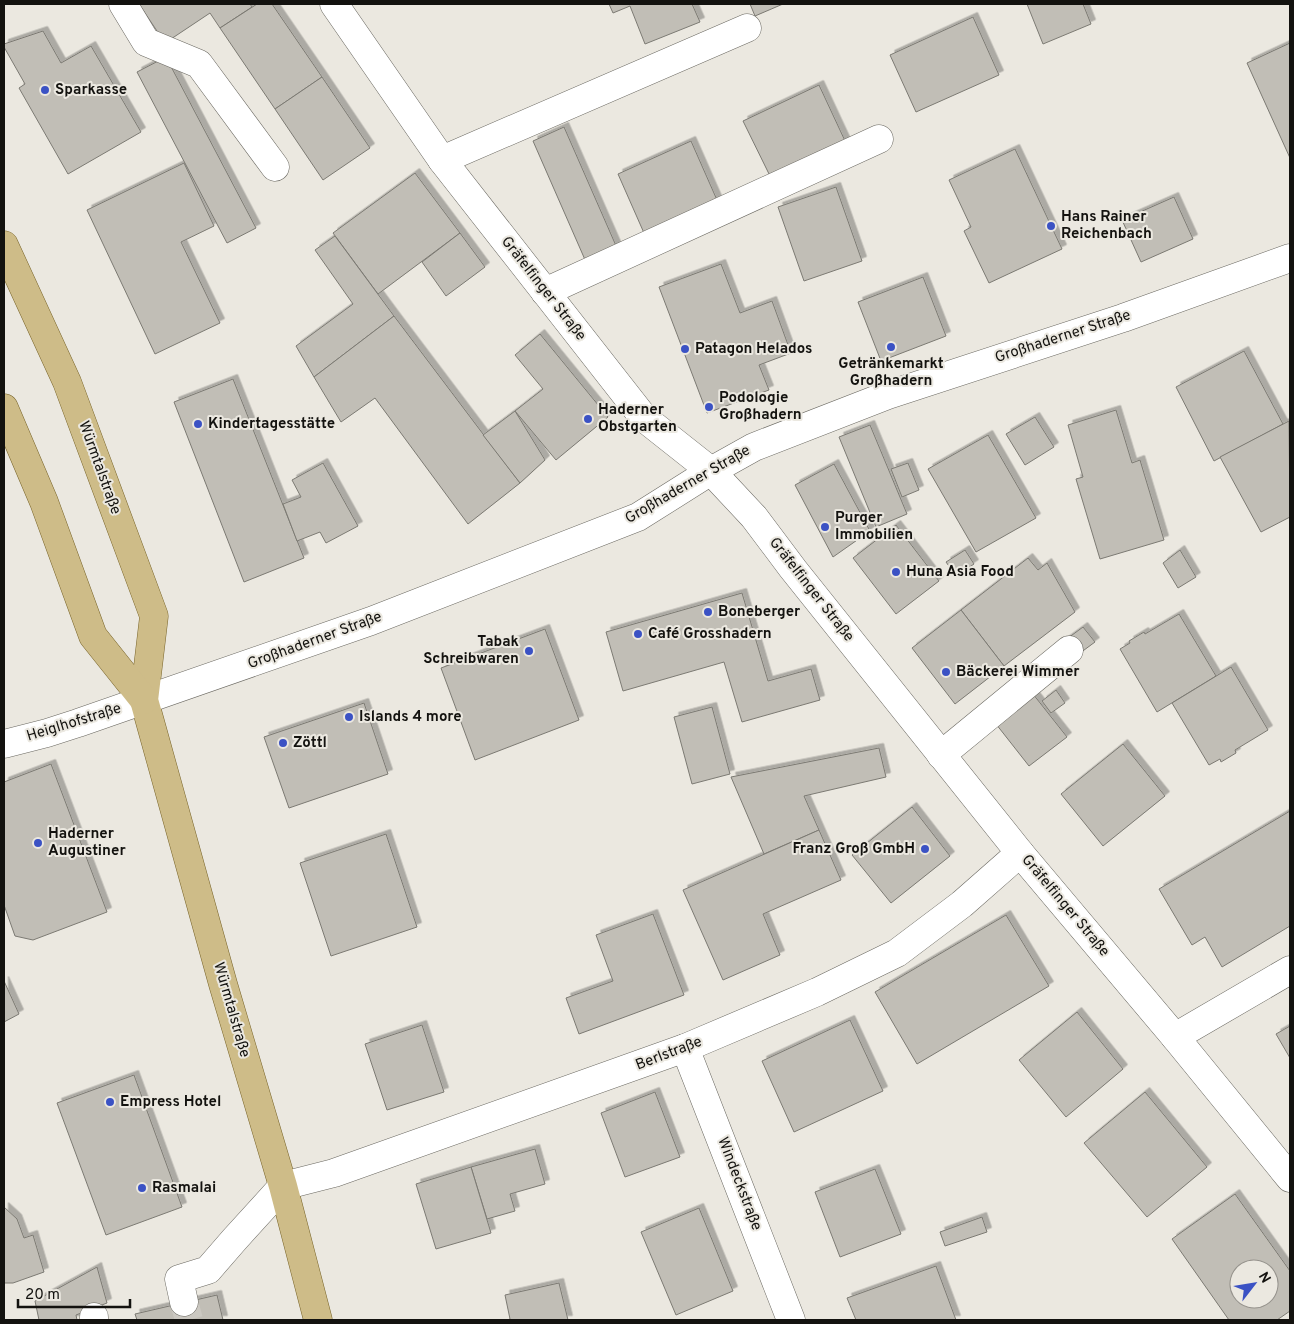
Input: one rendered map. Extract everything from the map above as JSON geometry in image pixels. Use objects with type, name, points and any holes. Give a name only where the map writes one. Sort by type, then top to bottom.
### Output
[{"type":"main road","name":"Würmtalstraße","points":[[4,245],[67,382],[154,616],[144,700],[223,984],[283,1186],[318,1320]]},
{"type":"main road","name":"Würmtalstraße","points":[[4,408],[44,502],[92,636],[144,700]]},
{"type":"street","points":[[123,4],[146,42],[199,64],[275,167]]},
{"type":"street","name":"Gräfelfinger Straße","points":[[334,4],[442,160],[644,418],[711,470],[754,517],[793,569],[1020,853],[1175,1037],[1290,1178]]},
{"type":"street","points":[[442,160],[747,28]]},
{"type":"street","points":[[545,292],[879,140]]},
{"type":"street","name":"Großhaderner Straße","points":[[144,700],[371,621],[630,520],[711,470],[754,447],[888,395],[1124,318],[1290,258]]},
{"type":"street","points":[[941,755],[1069,650]]},
{"type":"street","name":"Heiglhofstraße","points":[[4,744],[47,733],[144,700]]},
{"type":"street","name":"Berlstraße","points":[[283,1186],[334,1173],[685,1048],[817,992],[897,953],[962,904],[1020,853]]},
{"type":"street","points":[[1175,1037],[1290,970]]},
{"type":"street","name":"Windeckstraße","points":[[685,1048],[791,1320]]},
{"type":"street","points":[[184,1302],[179,1279],[208,1270],[283,1186]]},
{"type":"building","points":[[139,4],[250,4],[252,7],[220,28],[210,13],[165,43]]},
{"type":"building","points":[[257,4],[272,4],[322,77],[275,109],[220,28]]},
{"type":"building","points":[[609,4],[692,4],[700,22],[645,44],[630,6],[613,13]]},
{"type":"building","points":[[750,4],[783,4],[755,16]]},
{"type":"building","points":[[1027,4],[1083,4],[1091,24],[1043,44]]},
{"type":"building","points":[[973,17],[999,75],[916,112],[890,55]]},
{"type":"building","points":[[43,31],[61,63],[91,46],[141,132],[68,174],[19,88],[25,84],[4,47],[4,44]]},
{"type":"building","points":[[1290,43],[1290,158],[1247,63]]},
{"type":"building","points":[[166,57],[256,228],[227,243],[137,72]]},
{"type":"building","points":[[322,77],[370,148],[323,180],[275,109]]},
{"type":"building","points":[[819,85],[846,143],[771,178],[743,121]]},
{"type":"building","points":[[564,127],[617,248],[586,262],[533,141]]},
{"type":"building","points":[[691,141],[717,200],[644,233],[618,174]]},
{"type":"building","points":[[1015,149],[1062,249],[989,283],[964,231],[971,227],[949,180]]},
{"type":"building","points":[[184,163],[214,226],[181,242],[220,323],[155,354],[87,210]]},
{"type":"building","points":[[415,173],[460,233],[378,294],[333,233]]},
{"type":"building","points":[[836,187],[862,261],[804,281],[778,207]]},
{"type":"building","points":[[1174,197],[1193,239],[1141,262],[1122,220]]},
{"type":"building","points":[[460,233],[485,267],[446,296],[422,262]]},
{"type":"building","points":[[335,236],[394,316],[314,377],[296,346],[353,304],[315,250]]},
{"type":"building","points":[[721,264],[740,313],[772,301],[791,353],[759,365],[769,390],[707,413],[659,287]]},
{"type":"building","points":[[923,277],[946,336],[881,361],[858,302]]},
{"type":"building","points":[[394,316],[520,483],[468,524],[375,398],[341,422],[314,377]]},
{"type":"building","points":[[540,334],[608,417],[556,460],[515,411],[543,389],[515,355]]},
{"type":"building","points":[[1244,351],[1283,424],[1214,461],[1176,387]]},
{"type":"building","points":[[233,379],[304,558],[244,582],[174,402]]},
{"type":"building","points":[[1116,410],[1132,463],[1140,460],[1164,540],[1100,559],[1076,479],[1083,477],[1068,425]]},
{"type":"building","points":[[515,411],[545,460],[520,483],[483,435]]},
{"type":"building","points":[[1035,417],[1054,447],[1025,465],[1006,434]]},
{"type":"building","points":[[1289,421],[1290,517],[1261,532],[1220,457]]},
{"type":"building","points":[[870,425],[907,514],[876,527],[839,437]]},
{"type":"building","points":[[988,435],[1036,518],[976,552],[928,469]]},
{"type":"building","points":[[323,463],[358,526],[326,543],[320,532],[297,541],[283,504],[301,497],[292,480]]},
{"type":"building","points":[[908,463],[919,490],[902,497],[891,469]]},
{"type":"building","points":[[834,464],[870,531],[833,557],[795,485]]},
{"type":"building","points":[[896,525],[939,581],[896,614],[853,558]]},
{"type":"building","points":[[965,550],[974,564],[956,576],[946,562]]},
{"type":"building","points":[[1180,550],[1196,577],[1178,588],[1163,563]]},
{"type":"building","points":[[1028,558],[1038,570],[1047,563],[1075,612],[1004,666],[961,610]]},
{"type":"building","points":[[742,593],[768,681],[811,669],[820,700],[742,722],[724,662],[623,691],[606,632]]},
{"type":"building","points":[[961,610],[1004,666],[955,704],[912,648]]},
{"type":"building","points":[[1179,614],[1216,676],[1157,712],[1120,649],[1144,632],[1145,634]]},
{"type":"building","points":[[1083,627],[1095,642],[1076,656],[1064,641]]},
{"type":"building","points":[[545,629],[579,720],[475,760],[441,668]]},
{"type":"building","points":[[1231,667],[1268,730],[1235,750],[1236,753],[1221,762],[1220,759],[1209,765],[1172,703]]},
{"type":"building","points":[[1056,690],[1065,703],[1051,713],[1042,701]]},
{"type":"building","points":[[1033,694],[1067,737],[1029,766],[996,724]]},
{"type":"building","points":[[364,703],[388,774],[289,808],[264,737]]},
{"type":"building","points":[[712,707],[730,774],[692,784],[674,717]]},
{"type":"building","points":[[1123,744],[1165,796],[1103,846],[1061,794]]},
{"type":"building","points":[[879,748],[886,777],[804,796],[819,830],[764,854],[731,777]]},
{"type":"building","points":[[51,764],[107,912],[33,940],[15,936],[4,905],[4,782]]},
{"type":"building","points":[[912,807],[950,856],[891,903],[852,855]]},
{"type":"building","points":[[1290,811],[1290,926],[1222,967],[1205,937],[1192,945],[1159,889]]},
{"type":"building","points":[[819,830],[841,880],[763,914],[780,955],[723,980],[683,890]]},
{"type":"building","points":[[386,834],[417,927],[331,956],[300,863]]},
{"type":"building","points":[[653,914],[684,995],[579,1034],[566,998],[613,981],[596,935]]},
{"type":"building","points":[[1006,915],[1049,986],[917,1064],[875,992]]},
{"type":"building","points":[[4,981],[19,1014],[4,1022]]},
{"type":"building","points":[[1077,1012],[1123,1069],[1066,1117],[1019,1060]]},
{"type":"building","points":[[850,1020],[883,1091],[794,1132],[762,1061]]},
{"type":"building","points":[[422,1025],[444,1092],[387,1110],[365,1044]]},
{"type":"building","points":[[1290,1026],[1290,1058],[1276,1034]]},
{"type":"building","points":[[134,1075],[182,1207],[106,1235],[57,1103]]},
{"type":"building","points":[[655,1092],[680,1157],[625,1177],[601,1113]]},
{"type":"building","points":[[1145,1092],[1207,1167],[1147,1217],[1084,1143]]},
{"type":"building","points":[[535,1149],[545,1184],[510,1194],[515,1211],[487,1219],[471,1167]]},
{"type":"building","points":[[471,1167],[491,1233],[436,1249],[416,1184]]},
{"type":"building","points":[[875,1169],[901,1234],[840,1257],[815,1192]]},
{"type":"building","points":[[1235,1194],[1290,1271],[1290,1311],[1277,1320],[1229,1320],[1172,1239]]},
{"type":"building","points":[[4,1207],[17,1219],[24,1238],[33,1235],[44,1272],[13,1283],[4,1283]]},
{"type":"building","points":[[699,1208],[733,1291],[676,1315],[641,1232]]},
{"type":"building","points":[[982,1217],[987,1232],[945,1246],[940,1232]]},
{"type":"building","points":[[936,1266],[956,1320],[856,1320],[847,1298]]},
{"type":"building","points":[[97,1267],[107,1303],[76,1315],[77,1320],[39,1320],[35,1301]]},
{"type":"building","points":[[559,1283],[568,1320],[507,1320],[510,1319],[505,1295]]},
{"type":"building","points":[[217,1295],[223,1320],[137,1320],[135,1314]]},
{"type":"tunnel","points":[[184,1302],[189,1320]]},
{"type":"place","name":"Sparkasse","points":[[45,90]]},
{"type":"place","name":"Hans Rainer Reichenbach","points":[[1051,226]]},
{"type":"place","name":"Getränkemarkt Großhadern","points":[[891,347]]},
{"type":"place","name":"Patagon Helados","points":[[685,349]]},
{"type":"place","name":"Podologie Großhadern","points":[[709,407]]},
{"type":"place","name":"Haderner Obstgarten","points":[[588,419]]},
{"type":"place","name":"Kindertagesstätte","points":[[198,424]]},
{"type":"place","name":"Purger Immobilien","points":[[825,527]]},
{"type":"place","name":"Huna Asia Food","points":[[896,572]]},
{"type":"place","name":"Boneberger","points":[[708,612]]},
{"type":"place","name":"Café Grosshadern","points":[[638,634]]},
{"type":"place","name":"Tabak Schreibwaren","points":[[529,651]]},
{"type":"place","name":"Bäckerei Wimmer","points":[[946,672]]},
{"type":"place","name":"Islands 4 more","points":[[349,717]]},
{"type":"place","name":"Zöttl","points":[[283,743]]},
{"type":"place","name":"Haderner Augustiner","points":[[38,843]]},
{"type":"place","name":"Franz Groß GmbH","points":[[925,849]]},
{"type":"place","name":"Empress Hotel","points":[[110,1102]]},
{"type":"place","name":"Rasmalai","points":[[142,1188]]}]
